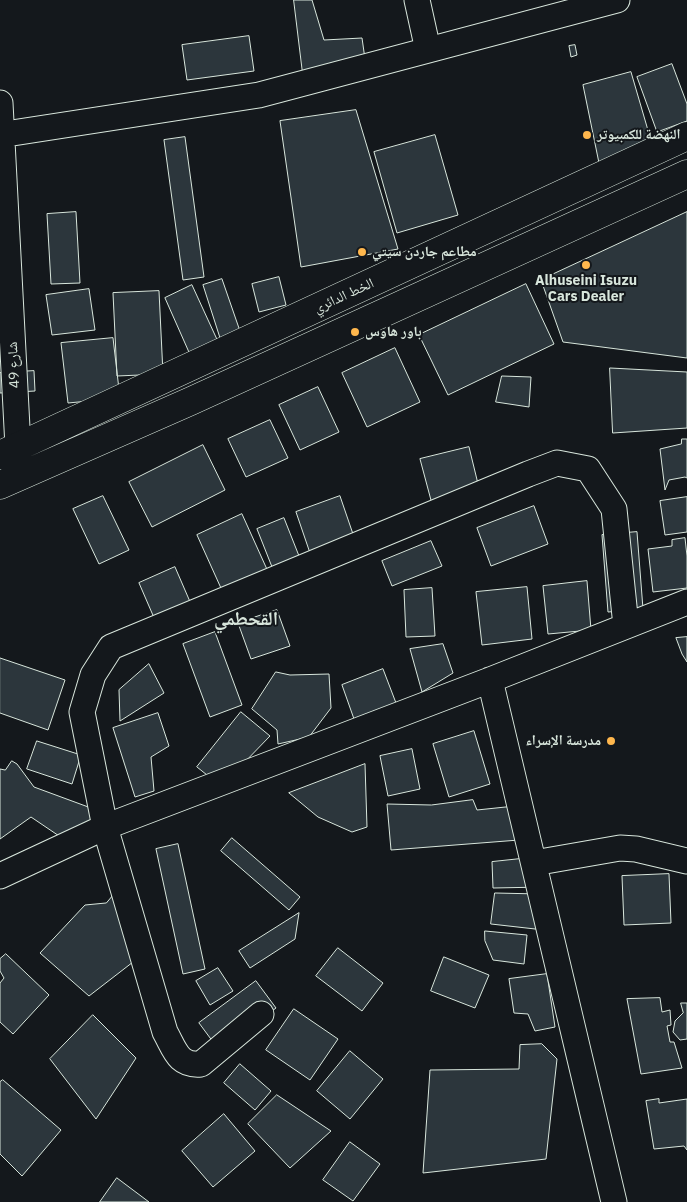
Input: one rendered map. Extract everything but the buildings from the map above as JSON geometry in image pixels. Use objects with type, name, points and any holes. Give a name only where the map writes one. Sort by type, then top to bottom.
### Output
[{"type":"main road","name":"الخط الدائري","points":[[9,451],[687,136]]},
{"type":"main road","points":[[0,485],[191,401],[687,174]]},
{"type":"main road","points":[[177,373],[191,401]]},
{"type":"street","points":[[417,0],[428,50]]},
{"type":"street","points":[[1,134],[259,94],[428,50],[554,8],[617,0]]},
{"type":"street","name":"شارع 49","points":[[0,103],[9,451]]},
{"type":"street","points":[[261,1014],[201,1064],[190,1065],[177,1056],[165,1032],[105,827],[82,712],[93,675],[111,648],[557,463],[588,469],[614,509],[626,626]]},
{"type":"street","points":[[0,876],[105,827],[490,680],[687,602]]},
{"type":"street","points":[[490,680],[614,1202]]},
{"type":"street","points":[[534,864],[620,848],[636,849],[687,861]]},
{"type":"place","name":"النهضة للكمبيوتر","points":[[587,135]]},
{"type":"place","name":"مطاعم جاردن سيتي","points":[[362,252]]},
{"type":"place","name":"Alhuseini Isuzu Cars Dealer","points":[[586,265]]},
{"type":"place","name":"باور هاوس","points":[[355,332]]},
{"type":"place","name":"مدرسة الإسراء","points":[[611,741]]},
{"type":"district","name":"القحطمي","points":[[246,620]]}]
